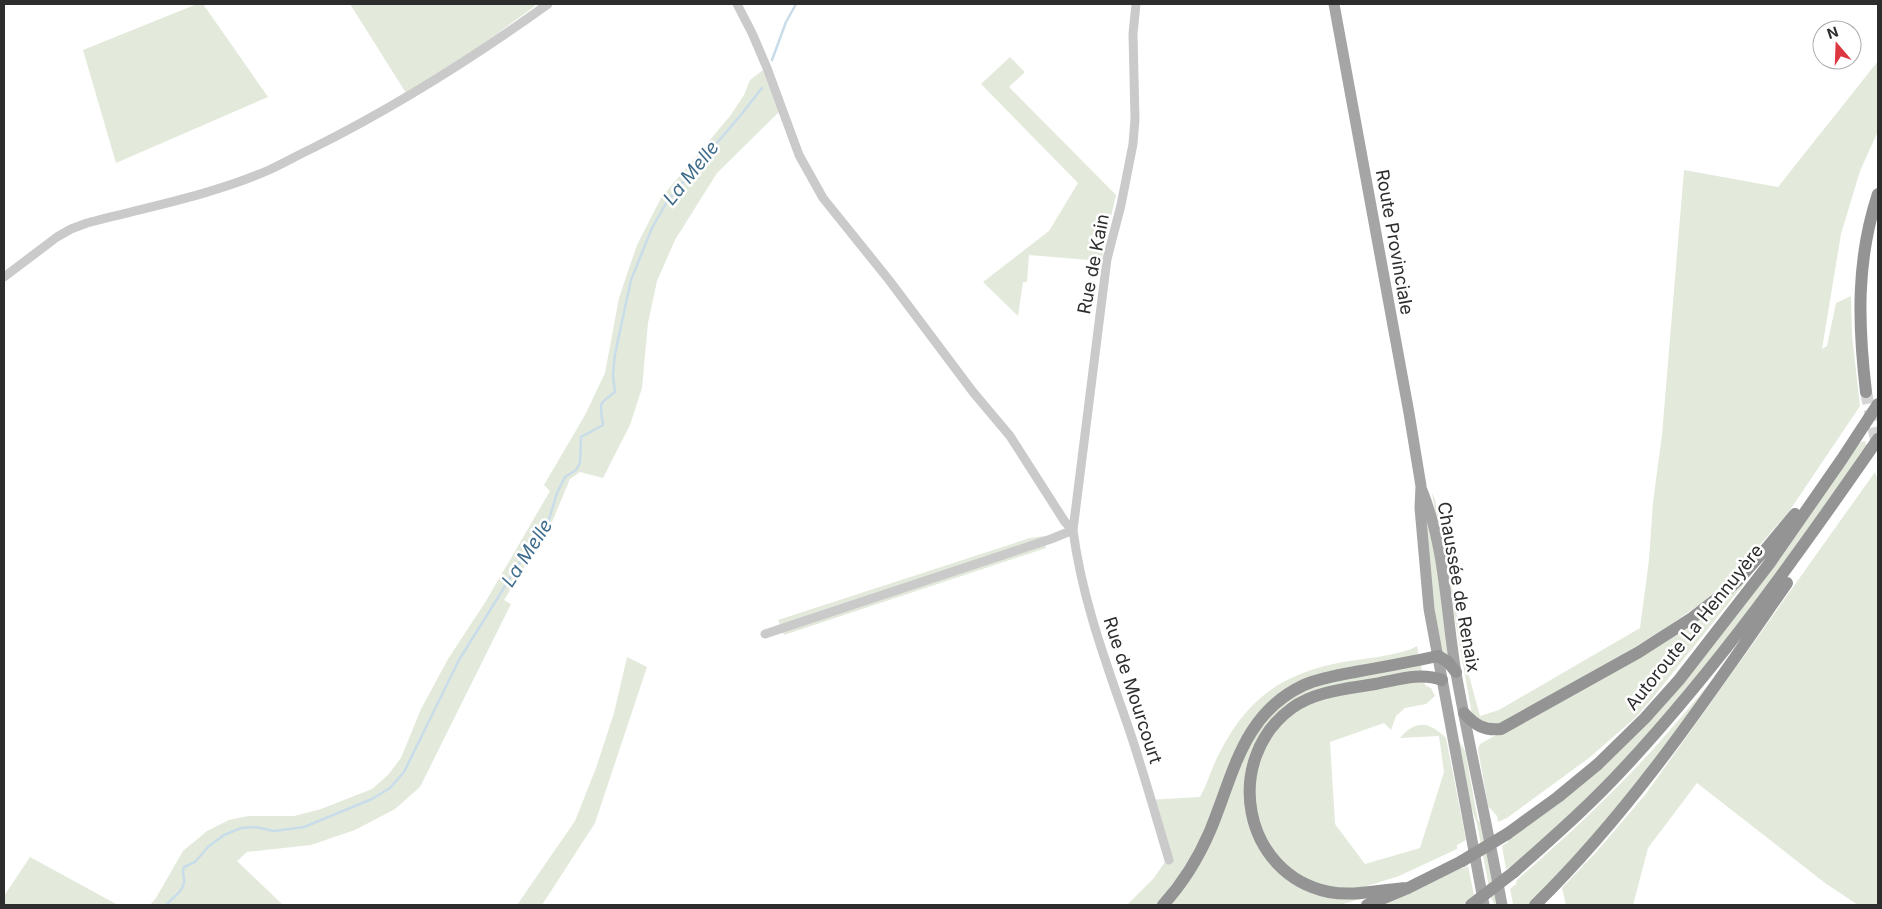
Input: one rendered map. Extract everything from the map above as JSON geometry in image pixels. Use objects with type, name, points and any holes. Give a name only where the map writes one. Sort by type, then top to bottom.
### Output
[{"type":"highway","points":[[1866,392],[1860,345],[1859,306],[1864,256],[1878,194]]},
{"type":"highway","name":"Autoroute La Hennuyère","points":[[1367,905],[1462,862],[1507,834],[1558,797],[1598,764],[1622,741],[1656,706],[1703,650],[1763,572],[1878,404]]},
{"type":"highway","name":"Autoroute La Hennuyère","points":[[1481,905],[1623,770],[1688,697],[1807,541],[1878,439]]},
{"type":"highway","points":[[1464,713],[1474,724],[1482,728],[1501,729],[1622,662],[1669,633],[1710,604],[1737,581],[1797,512],[1821,476],[1842,459]]},
{"type":"highway","points":[[1535,905],[1598,840],[1665,757],[1800,565],[1807,541]]},
{"type":"highway","points":[[1164,905],[1193,866],[1210,831],[1237,756],[1258,721],[1270,707],[1305,684],[1324,678],[1438,656],[1448,662],[1456,672]]},
{"type":"highway","points":[[1408,888],[1388,888],[1348,894],[1328,892],[1294,877],[1278,865],[1256,830],[1250,809],[1249,787],[1252,767],[1259,748],[1274,724],[1292,708],[1307,699],[1325,693],[1420,676],[1442,680]]},
{"type":"main road","name":"Route Provinciale","points":[[1334,4],[1421,486]]},
{"type":"main road","name":"Chaussée de Renaix","points":[[1421,486],[1420,508],[1426,586],[1481,905]]},
{"type":"main road","name":"Chaussée de Renaix","points":[[1421,486],[1430,509],[1436,534],[1456,672],[1502,905]]},
{"type":"street","points":[[4,278],[71,229],[87,222],[231,184],[269,170],[340,134],[447,72],[504,36],[548,4]]},
{"type":"street","points":[[737,4],[763,59],[799,155],[823,198],[889,280],[973,392],[1010,436],[1073,530],[765,634]]},
{"type":"street","name":"Rue de Kain","points":[[1073,530],[1106,259],[1121,205],[1136,119],[1133,34],[1136,4]]},
{"type":"street","name":"Rue de Mourcourt","points":[[1073,530],[1081,574],[1095,629],[1142,766],[1169,860]]},
{"type":"green space","points":[[197,4],[203,4],[268,97],[116,163],[83,50]]},
{"type":"green space","points":[[350,4],[533,4],[535,6],[472,52],[406,93]]},
{"type":"green space","points":[[1010,57],[1025,72],[1009,87],[1116,195],[1101,261],[1029,255],[1027,282],[1023,282],[1018,316],[983,282],[1049,231],[1078,183],[981,84]]},
{"type":"green space","points":[[1878,61],[1878,131],[1860,171],[1841,234],[1822,349],[1827,346],[1836,303],[1851,296],[1852,335],[1860,406],[1788,513],[1728,581],[1700,604],[1656,635],[1496,726],[1485,726],[1472,714],[1432,493],[1435,499],[1468,672],[1480,716],[1499,710],[1640,628],[1662,435],[1684,170],[1778,187]]},
{"type":"green space","points":[[763,70],[779,112],[717,173],[675,240],[657,281],[648,323],[642,388],[630,425],[603,478],[580,472],[570,479],[544,541],[533,553],[504,600],[511,604],[420,787],[395,809],[355,830],[311,845],[247,852],[237,861],[283,905],[150,905],[183,851],[207,831],[229,820],[248,816],[294,816],[321,809],[372,789],[388,775],[401,758],[421,709],[448,659],[486,601],[550,491],[544,485],[585,415],[605,373],[619,298],[637,245],[661,198],[730,116],[744,95],[750,80]]},
{"type":"green space","points":[[1865,441],[1867,448],[1761,598],[1676,704],[1601,786],[1515,865],[1506,869],[1502,846],[1508,842],[1508,839],[1624,746],[1858,443]]},
{"type":"green space","points":[[1875,472],[1878,482],[1878,905],[1858,905],[1825,883],[1697,783],[1648,848],[1633,905],[1566,905],[1562,888],[1598,850],[1645,795]]},
{"type":"green space","points":[[1427,512],[1454,666],[1441,652],[1427,560]]},
{"type":"green space","points":[[1044,536],[1046,548],[784,635],[778,620],[1030,538]]},
{"type":"green space","points":[[1763,560],[1636,717],[1589,758],[1507,818],[1498,822],[1497,816],[1488,806],[1478,749],[1480,744],[1646,651]]},
{"type":"green space","points":[[1417,646],[1425,685],[1431,688],[1435,696],[1426,704],[1405,708],[1396,716],[1391,730],[1384,723],[1330,742],[1335,824],[1365,864],[1420,848],[1444,772],[1439,736],[1400,738],[1411,728],[1422,725],[1428,726],[1440,732],[1446,738],[1466,840],[1457,845],[1457,849],[1399,876],[1364,887],[1360,899],[1340,905],[1127,905],[1154,878],[1166,860],[1147,800],[1200,797],[1217,757],[1231,733],[1256,702],[1270,690],[1303,673],[1343,662],[1392,654]]},
{"type":"green space","points":[[627,657],[647,667],[595,823],[542,905],[517,905],[575,821],[596,768],[614,713]]},
{"type":"green space","points":[[1730,658],[1658,760],[1533,905],[1512,905],[1510,889],[1516,884],[1517,880],[1608,797],[1676,722]]},
{"type":"green space","points":[[1456,736],[1465,751],[1478,820],[1481,823],[1497,900],[1495,905],[1491,898],[1477,824],[1468,798]]},
{"type":"green space","points":[[30,857],[118,905],[4,905],[4,896]]},
{"type":"green space","points":[[1468,866],[1474,895],[1463,905],[1377,905],[1460,867]]},
{"type":"waterway","name":"La Melle","points":[[772,60],[786,22],[796,4]]},
{"type":"waterway","name":"La Melle","points":[[166,905],[183,887],[184,867],[195,862],[209,846],[224,835],[241,828],[256,827],[274,831],[304,827],[372,799],[390,788],[404,772],[459,660],[525,554],[546,529],[557,493],[565,477],[576,470],[580,463],[581,437],[603,425],[601,405],[615,392],[613,375],[615,354],[631,280],[652,228],[668,200],[762,88]]},
{"type":"tunnel","points":[[1866,392],[1878,449]]}]
